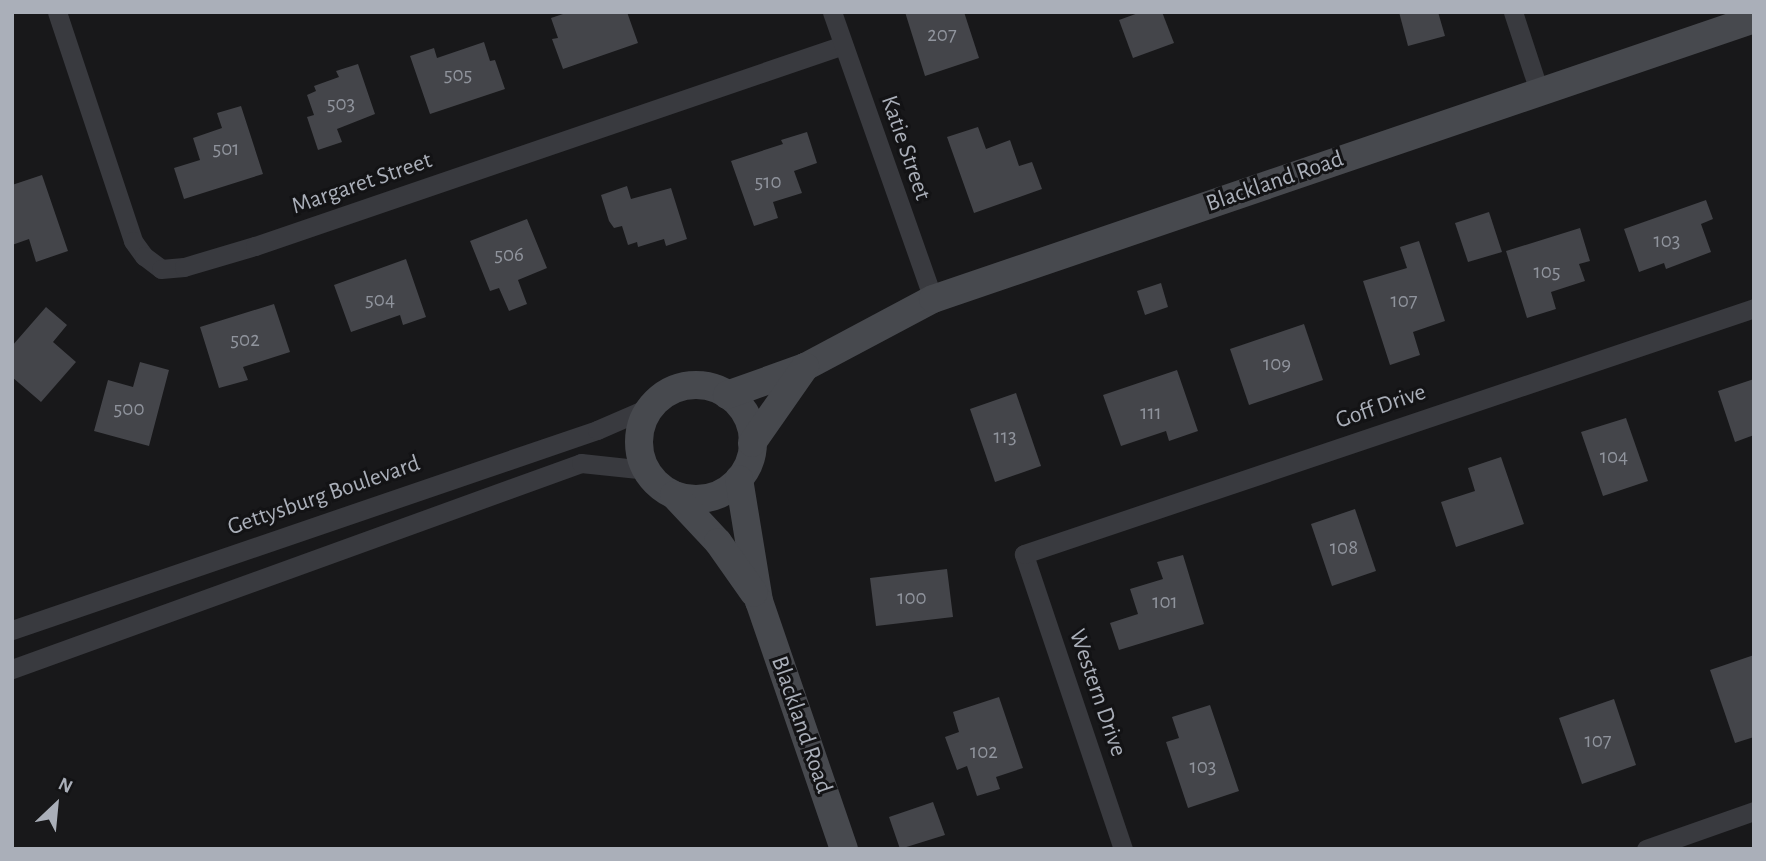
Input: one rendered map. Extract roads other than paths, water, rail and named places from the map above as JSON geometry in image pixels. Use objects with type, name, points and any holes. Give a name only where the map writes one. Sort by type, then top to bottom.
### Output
[{"type":"street","name":"Margaret Street","points":[[57,12],[133,241],[144,256],[161,269],[184,267],[255,246],[843,45]]},
{"type":"street","name":"Katie Street","points":[[832,12],[933,299]]},
{"type":"street","points":[[1513,12],[1539,91]]},
{"type":"street","name":"Blackland Road","points":[[727,395],[805,367],[933,299],[1754,19]]},
{"type":"street","name":"Goff Drive","points":[[1024,554],[1754,308]]},
{"type":"street","name":"Blackland Road","points":[[752,443],[805,367]]},
{"type":"street","points":[[700,385],[727,395],[746,415],[752,443],[746,470],[718,495],[700,499],[674,495],[663,490],[646,470],[638,442],[641,424],[650,407],[664,394],[681,387],[700,385]]},
{"type":"street","name":"Gettysburg Boulevard","points":[[12,630],[597,430],[650,407]]},
{"type":"street","points":[[12,670],[581,463],[646,470]]},
{"type":"street","name":"Blackland Road","points":[[739,479],[759,601],[844,849]]},
{"type":"street","name":"Blackland Road","points":[[674,495],[718,542],[759,601]]},
{"type":"street","name":"Western Drive","points":[[1024,554],[1123,849]]},
{"type":"street","points":[[1646,849],[1754,811]]}]
